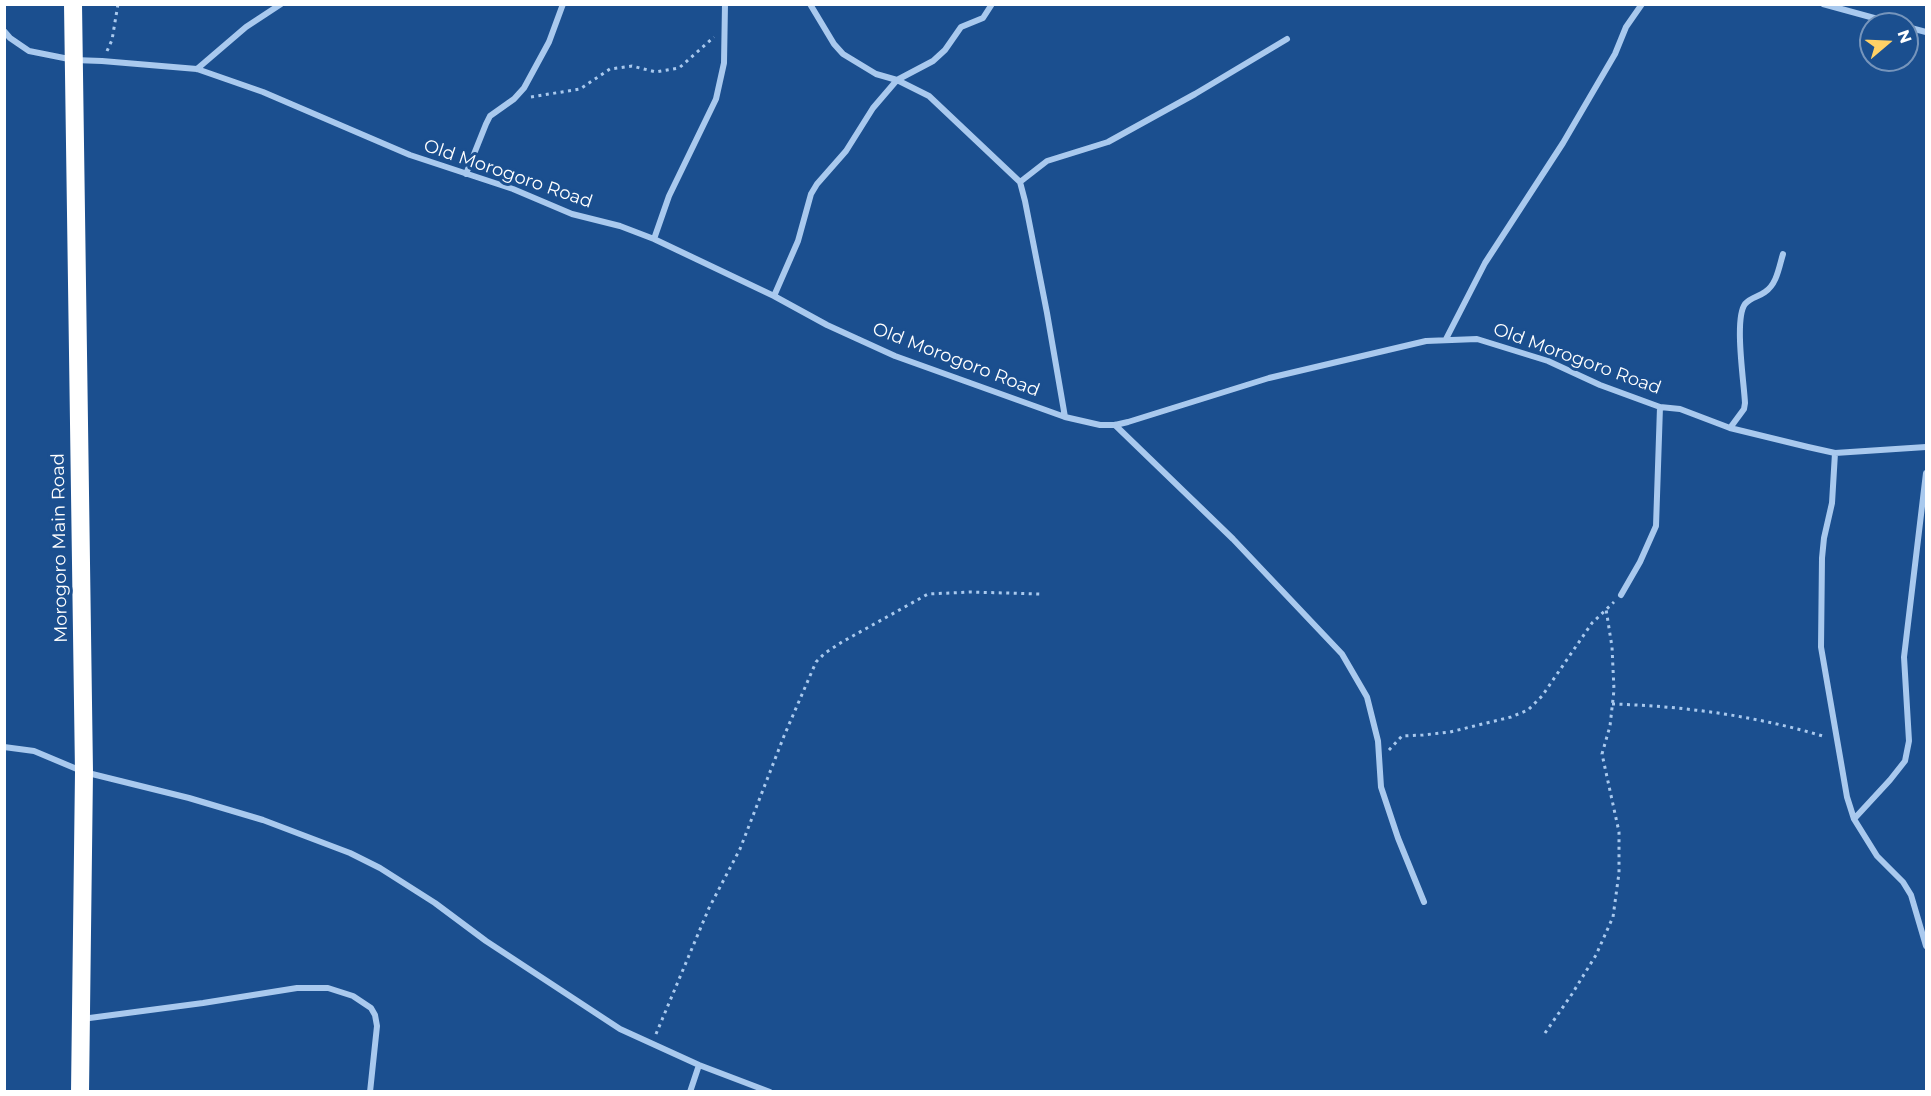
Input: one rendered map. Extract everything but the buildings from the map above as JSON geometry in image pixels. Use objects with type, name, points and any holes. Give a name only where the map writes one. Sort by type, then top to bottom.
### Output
[{"type":"highway","name":"Morogoro Main Road","points":[[73,4],[84,772],[80,1092]]},
{"type":"street","points":[[197,69],[246,27],[281,4]]},
{"type":"street","points":[[466,174],[490,116],[514,99],[524,88],[549,42],[563,4]]},
{"type":"street","points":[[654,239],[669,196],[716,99],[724,63],[725,4]]},
{"type":"street","points":[[810,4],[834,44],[843,54],[876,74],[897,80],[929,96],[1020,182],[1047,313],[1065,417]]},
{"type":"street","points":[[774,296],[798,242],[811,194],[846,151],[873,108],[897,80],[933,61],[945,50],[961,27],[983,18],[992,4]]},
{"type":"street","points":[[1446,339],[1485,263],[1563,143],[1615,54],[1626,27],[1642,4]]},
{"type":"street","points":[[1823,4],[1859,14]]},
{"type":"street","name":"Old Morogoro Road","points":[[4,31],[29,51],[74,60],[197,69],[263,92],[410,155],[520,192],[572,214],[620,226],[654,239],[774,296],[827,325],[896,356],[1065,417],[1100,425],[1115,425],[1253,382],[1426,341],[1477,339],[1548,361],[1600,385],[1660,407],[1680,409],[1730,428],[1835,453],[1926,447]]},
{"type":"street","points":[[1020,182],[1053,159],[1108,142],[1287,39]]},
{"type":"street","points":[[1730,428],[1744,409],[1745,403],[1741,311],[1752,297],[1765,292],[1774,282],[1783,254]]},
{"type":"street","points":[[1621,595],[1640,562],[1656,526],[1660,407]]},
{"type":"street","points":[[1115,425],[1233,539],[1342,654],[1367,698],[1378,741],[1381,786],[1424,902]]},
{"type":"street","points":[[1835,453],[1832,503],[1824,538],[1821,647],[1847,797],[1854,819],[1877,856],[1903,882],[1911,895],[1926,946]]},
{"type":"street","points":[[1854,819],[1905,761],[1909,741],[1904,657],[1926,473]]},
{"type":"street","points":[[4,747],[34,751],[84,772],[189,798],[263,820],[350,854],[380,868],[620,1029],[699,1065],[770,1092]]},
{"type":"street","points":[[81,1019],[297,988],[328,988],[353,996],[371,1008],[375,1016],[377,1026],[370,1092]]},
{"type":"street","points":[[690,1092],[699,1065]]},
{"type":"path","points":[[102,61],[112,40],[118,4]]},
{"type":"path","points":[[514,99],[580,90],[610,69],[632,66],[656,72],[679,68],[724,31]]},
{"type":"path","points":[[652,1044],[709,908],[740,849],[784,735],[816,662],[842,642],[928,594],[970,592],[1040,594]]},
{"type":"path","points":[[1380,763],[1402,736],[1450,732],[1511,717],[1528,710],[1542,696],[1592,623],[1621,595]]},
{"type":"path","points":[[1545,1033],[1596,955],[1613,917],[1619,873],[1619,832],[1602,754],[1610,726],[1612,704],[1612,646],[1606,609]]},
{"type":"path","points":[[1612,704],[1657,705],[1710,712],[1798,728],[1837,740]]}]
